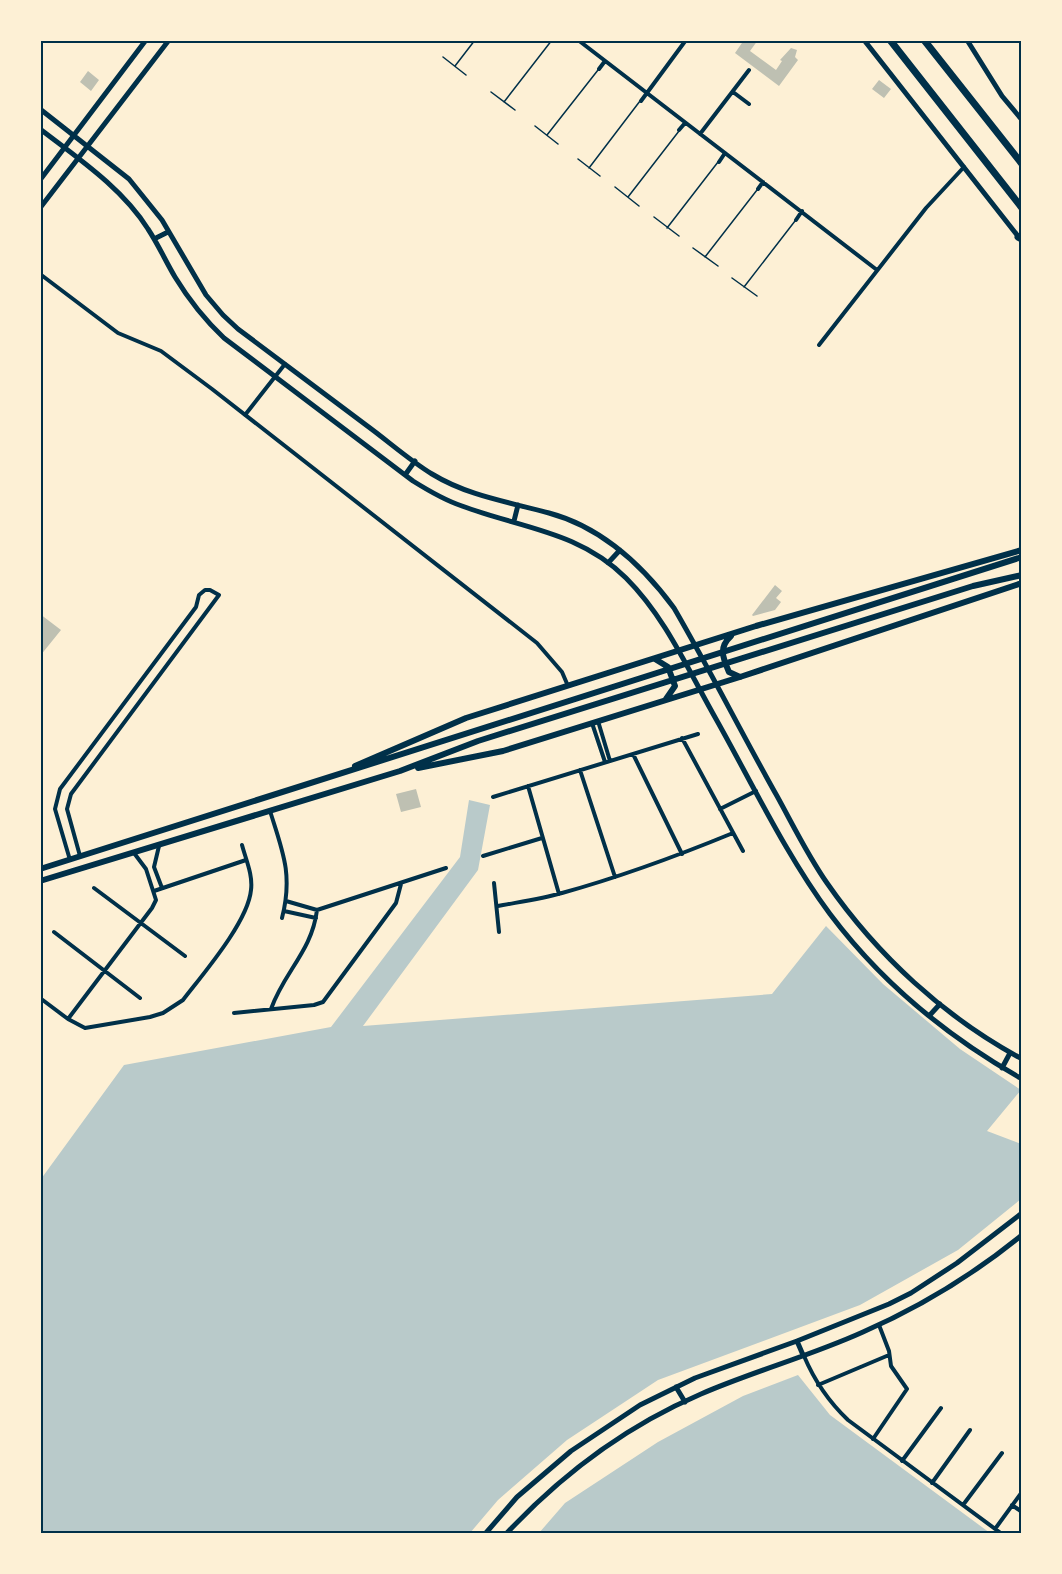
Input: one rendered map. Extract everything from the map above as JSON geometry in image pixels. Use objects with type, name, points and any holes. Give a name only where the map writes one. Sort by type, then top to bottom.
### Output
[{"type":"highway","points":[[890,40],[1022,208]]},
{"type":"highway","points":[[924,40],[1022,164]]},
{"type":"highway","points":[[318,781],[466,718],[733,633],[1022,550]]},
{"type":"highway","points":[[40,868],[81,857],[1022,557]]},
{"type":"highway","points":[[40,883],[400,771],[478,741],[656,685],[973,586],[1022,575]]},
{"type":"highway","points":[[400,771],[503,751],[740,677],[1022,583]]},
{"type":"highway","points":[[733,633],[724,642],[722,649],[729,672],[740,677]]},
{"type":"highway","points":[[655,659],[668,667],[675,686],[666,700]]},
{"type":"main road","points":[[40,180],[146,40]]},
{"type":"main road","points":[[40,208],[169,40]]},
{"type":"main road","points":[[864,40],[1020,239]]},
{"type":"main road","points":[[967,40],[1002,96],[1022,120]]},
{"type":"main road","points":[[40,109],[129,178],[146,197],[189,269],[223,315],[238,329],[432,474],[491,499],[552,514],[579,525],[620,550],[657,585],[674,608],[696,646],[770,784],[826,881],[850,914],[880,948],[940,1004],[989,1040],[1022,1059]]},
{"type":"main road","points":[[40,129],[112,187],[131,207],[154,239],[189,299],[205,320],[224,338],[405,475],[436,495],[462,506],[560,535],[609,563],[644,597],[659,616],[787,848],[830,914],[865,956],[928,1016],[978,1052],[1022,1079]]},
{"type":"main road","points":[[154,239],[168,232]]},
{"type":"main road","points":[[405,475],[415,461]]},
{"type":"main road","points":[[514,521],[518,505]]},
{"type":"main road","points":[[609,563],[620,550]]},
{"type":"main road","points":[[756,790],[770,784]]},
{"type":"main road","points":[[813,889],[826,881]]},
{"type":"main road","points":[[928,1016],[940,1004]]},
{"type":"main road","points":[[1002,1068],[1010,1053]]},
{"type":"main road","points":[[485,1533],[517,1497],[571,1451],[640,1405],[695,1378],[797,1341],[911,1293],[957,1263],[1022,1213]]},
{"type":"main road","points":[[506,1533],[529,1509],[580,1464],[649,1419],[700,1394],[896,1317],[962,1280],[1022,1234]]},
{"type":"main road","points":[[889,1304],[896,1317]]},
{"type":"main road","points":[[797,1341],[803,1355]]},
{"type":"main road","points":[[676,1388],[685,1402]]},
{"type":"main road","points":[[571,1451],[580,1464]]},
{"type":"street","points":[[578,40],[878,270]]},
{"type":"street","points":[[641,100],[686,40]]},
{"type":"street","points":[[599,69],[605,61]]},
{"type":"street","points":[[700,134],[749,70]]},
{"type":"street","points":[[733,92],[749,104]]},
{"type":"street","points":[[679,130],[685,123]]},
{"type":"street","points":[[719,162],[725,153]]},
{"type":"street","points":[[819,345],[926,208],[964,167]]},
{"type":"street","points":[[758,189],[763,182]]},
{"type":"street","points":[[796,220],[802,212]]},
{"type":"street","points":[[40,274],[118,333],[161,351],[245,414],[537,643],[562,672],[569,686]]},
{"type":"street","points":[[245,414],[285,364]]},
{"type":"street","points":[[70,860],[55,809],[60,789],[196,607],[197,598],[202,591],[215,592],[219,596],[70,794],[67,809],[81,857]]},
{"type":"street","points":[[186,620],[195,627]]},
{"type":"street","points":[[134,692],[142,699]]},
{"type":"street","points":[[595,722],[608,761]]},
{"type":"street","points":[[493,797],[698,734]]},
{"type":"street","points":[[682,738],[743,851]]},
{"type":"street","points":[[633,754],[682,854]]},
{"type":"street","points":[[580,770],[615,877]]},
{"type":"street","points":[[72,773],[81,780]]},
{"type":"street","points":[[528,786],[559,894]]},
{"type":"street","points":[[720,808],[756,790]]},
{"type":"street","points":[[269,810],[285,862],[288,884],[282,918]]},
{"type":"street","points":[[498,906],[559,894],[615,877],[682,854],[733,833]]},
{"type":"street","points":[[483,856],[542,838]]},
{"type":"street","points":[[159,846],[154,867],[162,888]]},
{"type":"street","points":[[40,998],[80,1027],[85,1028],[150,1017],[177,1006],[216,956],[245,911],[251,889],[242,846]]},
{"type":"street","points":[[68,1019],[156,900],[148,876],[134,853]]},
{"type":"street","points":[[154,891],[246,860]]},
{"type":"street","points":[[286,901],[317,910],[446,868]]},
{"type":"street","points":[[148,876],[156,872]]},
{"type":"street","points":[[494,883],[499,932]]},
{"type":"street","points":[[234,1013],[314,1005],[323,1002],[396,903],[401,884]]},
{"type":"street","points":[[94,888],[185,956]]},
{"type":"street","points":[[271,1009],[279,991],[310,941],[317,910]]},
{"type":"street","points":[[284,911],[316,918]]},
{"type":"street","points":[[54,932],[140,998]]},
{"type":"street","points":[[873,1439],[907,1392],[894,1373],[879,1325]]},
{"type":"street","points":[[803,1355],[818,1385],[831,1404],[902,1461],[1002,1533]]},
{"type":"street","points":[[818,1385],[889,1355]]},
{"type":"street","points":[[902,1461],[941,1408]]},
{"type":"street","points":[[932,1483],[970,1430]]},
{"type":"street","points":[[963,1505],[1002,1453]]},
{"type":"street","points":[[995,1529],[1022,1492]]},
{"type":"street","points":[[1012,1505],[1022,1512]]},
{"type":"lane","points":[[455,66],[475,40]]},
{"type":"lane","points":[[504,102],[552,40]]},
{"type":"lane","points":[[443,57],[466,75]]},
{"type":"lane","points":[[547,135],[599,69]]},
{"type":"lane","points":[[491,92],[515,110]]},
{"type":"lane","points":[[589,168],[641,100]]},
{"type":"lane","points":[[535,126],[558,144]]},
{"type":"lane","points":[[628,197],[679,130]]},
{"type":"lane","points":[[578,159],[600,176]]},
{"type":"lane","points":[[668,228],[719,162]]},
{"type":"lane","points":[[615,187],[639,206]]},
{"type":"lane","points":[[705,256],[758,189]]},
{"type":"lane","points":[[654,217],[679,236]]},
{"type":"lane","points":[[744,287],[796,220]]},
{"type":"lane","points":[[693,248],[718,266]]},
{"type":"lane","points":[[732,278],[757,297]]},
{"type":"shaded area","points":[[469,800],[490,805],[478,870],[363,1026],[772,994],[826,926],[883,984],[960,1049],[1021,1090],[987,1131],[1021,1144],[1021,1199],[958,1250],[860,1305],[658,1380],[567,1440],[498,1500],[470,1533],[41,1533],[41,1179],[124,1065],[331,1027],[460,857]]},
{"type":"shaded area","points":[[798,1375],[830,1415],[990,1533],[539,1533],[565,1503],[658,1442],[743,1396]]},
{"type":"building","points":[[744,40],[758,40],[750,51],[776,70],[782,61],[780,60],[791,48],[797,50],[795,57],[798,60],[779,86],[735,53]]},
{"type":"building","points":[[88,71],[99,80],[91,91],[80,82]]},
{"type":"building","points":[[879,80],[891,89],[884,98],[872,89]]},
{"type":"building","points":[[775,585],[782,591],[776,598],[781,602],[775,610],[753,616],[752,615]]},
{"type":"building","points":[[40,614],[61,630],[40,656]]},
{"type":"building","points":[[416,789],[421,807],[401,812],[396,794]]}]
